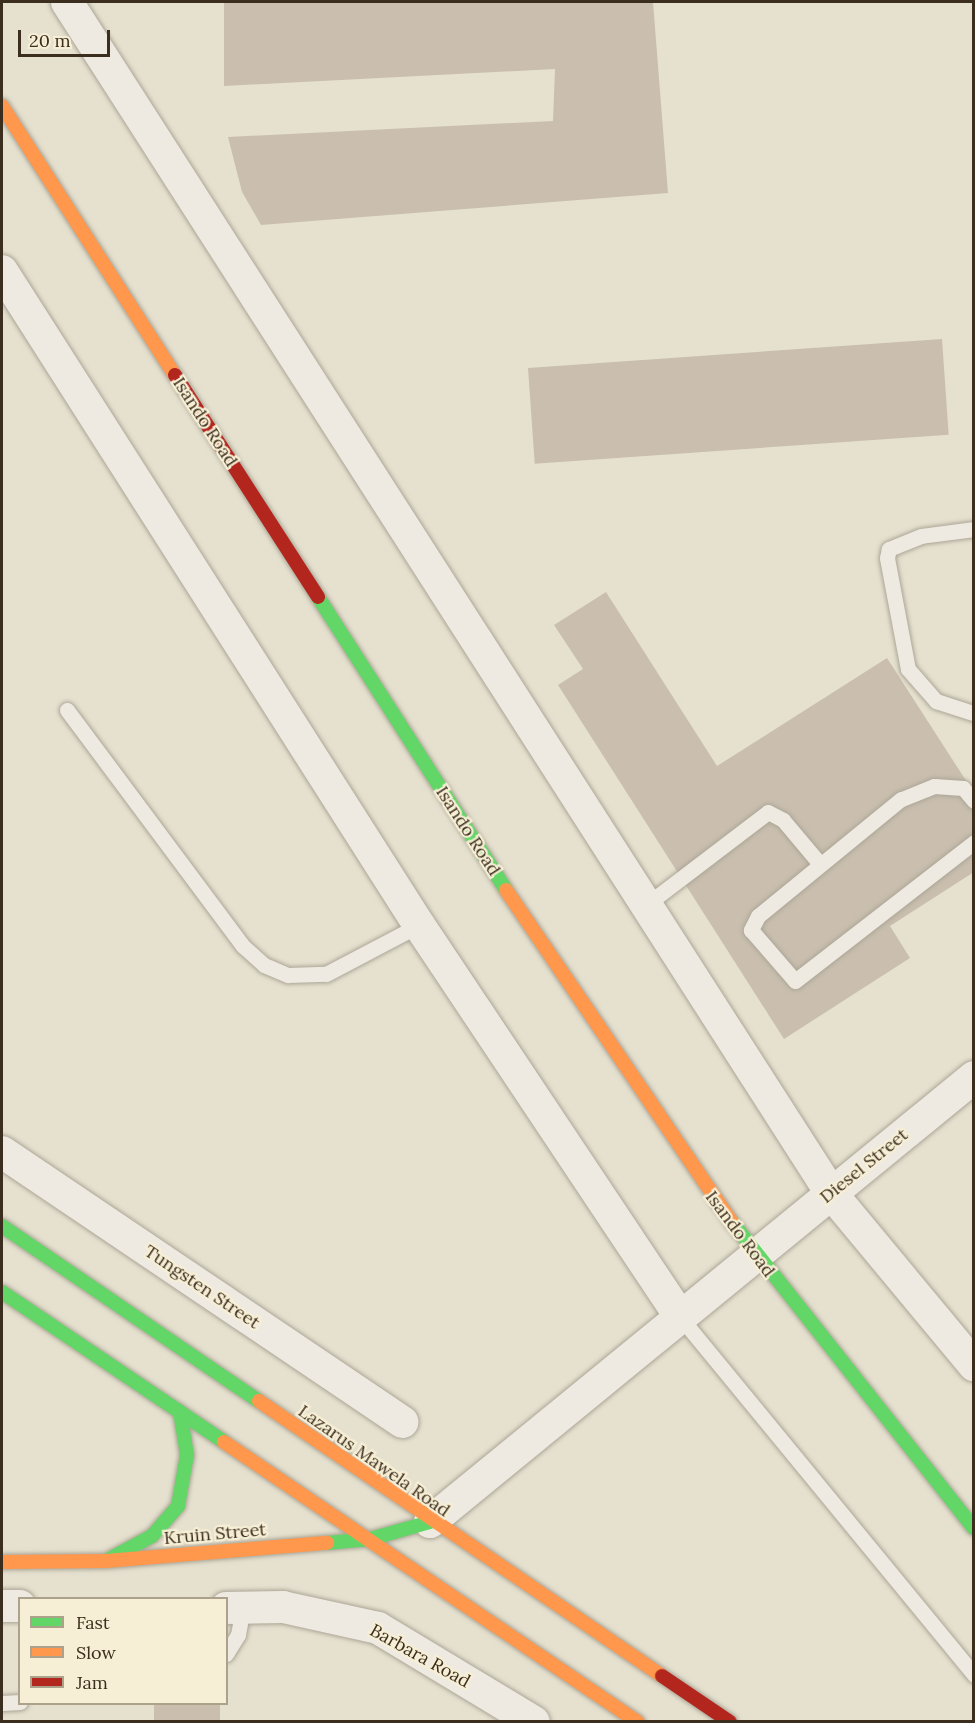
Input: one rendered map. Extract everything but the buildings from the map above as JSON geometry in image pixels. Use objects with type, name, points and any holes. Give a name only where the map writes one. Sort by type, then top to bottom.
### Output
[{"type":"main road","name":"Isando Road","points":[[2,106],[557,969],[755,1254],[974,1528]]},
{"type":"main road","name":"Lazarus Mawela Road","points":[[2,1226],[430,1522],[730,1722]]},
{"type":"main road","points":[[2,1292],[638,1722]]},
{"type":"main road","points":[[106,1561],[152,1536],[178,1506],[187,1463],[180,1412]]},
{"type":"main road","name":"Kruin Street","points":[[2,1562],[106,1561],[370,1539],[430,1522]]},
{"type":"street","points":[[67,2],[831,1194],[974,1365]]},
{"type":"street","points":[[2,271],[419,925],[681,1318]]},
{"type":"street","name":"Diesel Street","points":[[755,1254],[974,1077]]},
{"type":"street","name":"Tungsten Street","points":[[2,1152],[403,1422]]},
{"type":"street","points":[[430,1522],[681,1318],[755,1254]]},
{"type":"street","points":[[2,1606],[18,1606]]},
{"type":"street","name":"Barbara Road","points":[[235,1608],[283,1607],[378,1628],[534,1722]]},
{"type":"lane","points":[[974,529],[921,536],[889,549],[887,558],[908,669],[936,701],[974,713]]},
{"type":"lane","points":[[67,710],[243,946],[264,965],[288,975],[326,974],[419,925]]},
{"type":"lane","points":[[974,801],[963,788],[934,786],[909,795],[820,864],[758,916],[751,930],[795,981],[974,842]]},
{"type":"lane","points":[[646,905],[768,812],[783,820],[820,864]]},
{"type":"lane","points":[[681,1318],[974,1675]]},
{"type":"lane","points":[[228,1651],[238,1635],[235,1608]]},
{"type":"lane","points":[[2,1703],[18,1702]]},
{"type":"traffic: fast","points":[[318,597],[506,890]]},
{"type":"traffic: fast","points":[[732,1222],[974,1528]]},
{"type":"traffic: fast","points":[[2,1226],[259,1401]]},
{"type":"traffic: fast","points":[[2,1292],[224,1442]]},
{"type":"traffic: fast","points":[[106,1561],[152,1536],[178,1506],[187,1455],[180,1412]]},
{"type":"traffic: fast","points":[[327,1543],[370,1539],[430,1522]]},
{"type":"traffic: slow","points":[[2,106],[175,375]]},
{"type":"traffic: slow","points":[[506,890],[732,1222]]},
{"type":"traffic: slow","points":[[259,1401],[662,1676]]},
{"type":"traffic: slow","points":[[224,1442],[638,1722]]},
{"type":"traffic: slow","points":[[2,1562],[106,1561],[327,1543]]},
{"type":"traffic: jam","points":[[175,375],[318,597]]},
{"type":"traffic: jam","points":[[662,1676],[730,1722]]}]
